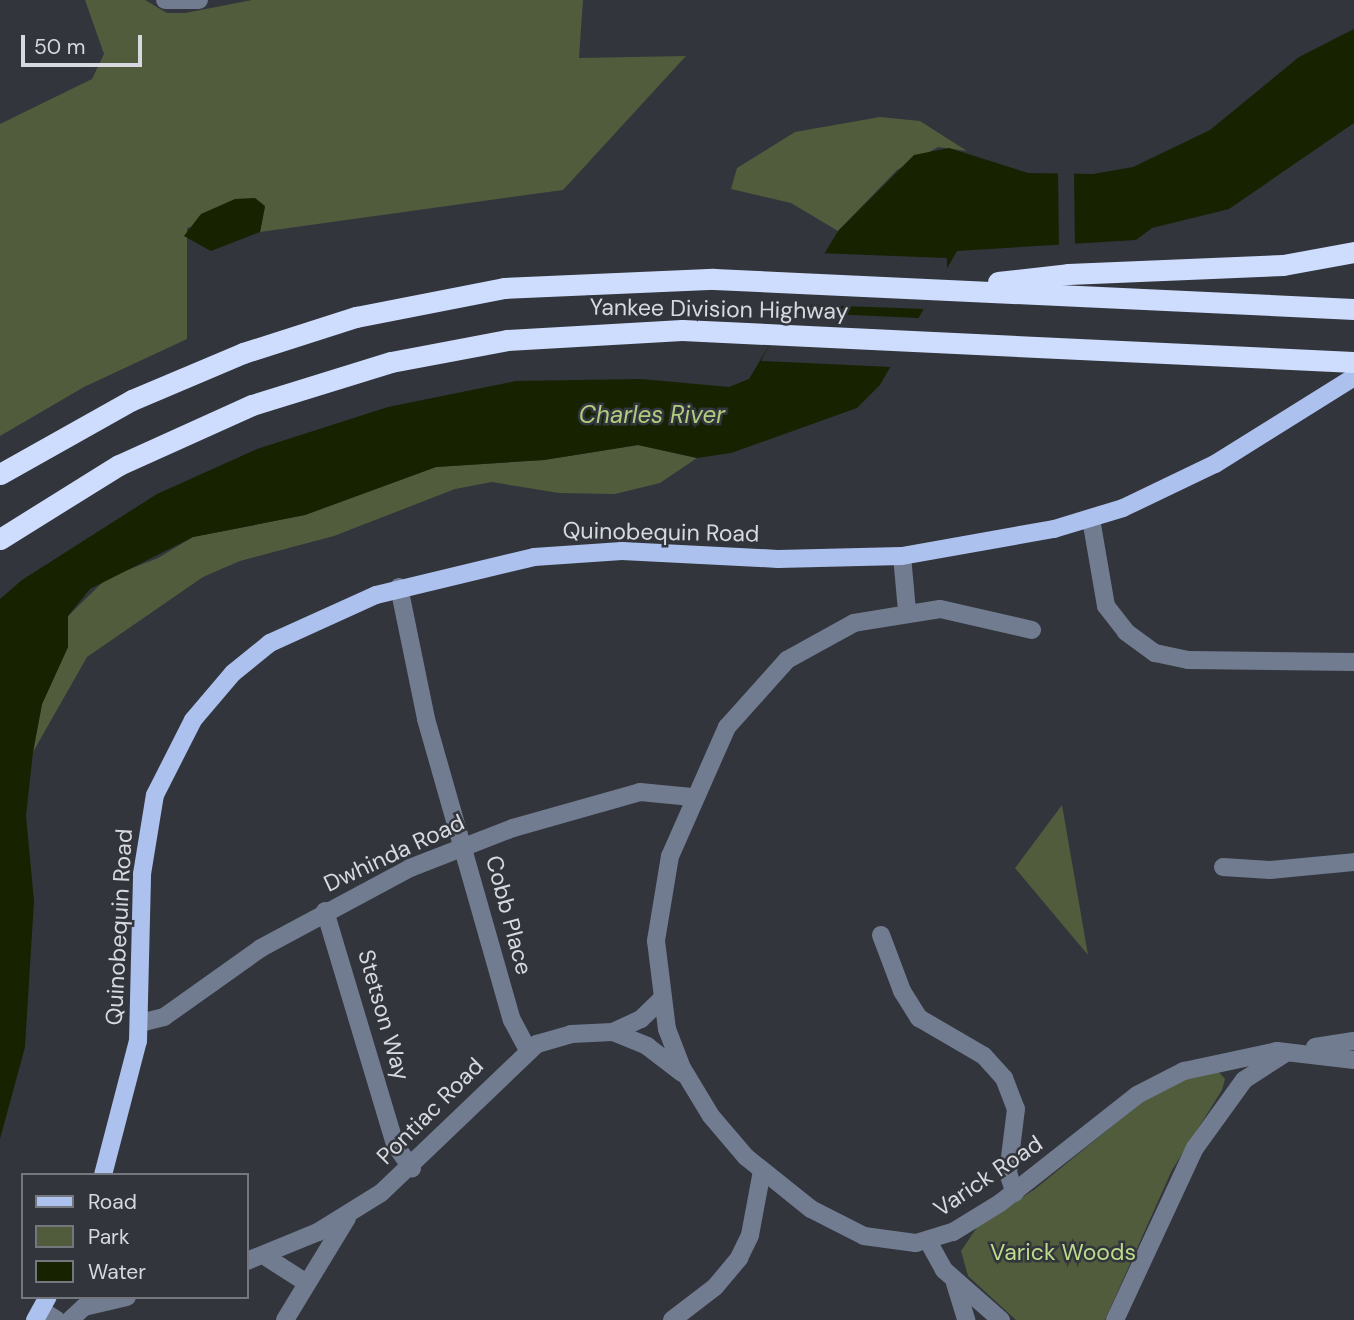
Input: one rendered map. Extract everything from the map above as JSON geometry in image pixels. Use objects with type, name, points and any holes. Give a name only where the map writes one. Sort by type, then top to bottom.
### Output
[{"type":"highway","points":[[947,289],[1068,274],[1283,265],[1354,251]]},
{"type":"highway","name":"Yankee Division Highway","points":[[0,474],[188,375],[356,317],[446,297],[563,282],[789,282],[1354,309]]},
{"type":"highway","name":"Yankee Division Highway","points":[[0,539],[93,480],[180,436],[280,395],[364,369],[469,346],[565,334],[761,333],[1354,362]]},
{"type":"main road","name":"Quinobequin Road","points":[[104,1173],[122,1116],[140,1023],[146,837],[160,782],[185,732],[222,683],[270,643],[340,607],[399,587],[492,564],[577,552],[803,559],[902,556],[972,547],[1091,519],[1238,452],[1354,377]]},
{"type":"street","points":[[165,0],[199,0]]},
{"type":"street","points":[[1091,519],[1106,606],[1126,632],[1155,653],[1188,660],[1354,662]]},
{"type":"street","points":[[902,556],[907,611]]},
{"type":"street","name":"Cobb Place","points":[[399,587],[426,719],[465,846],[512,1020],[528,1051]]},
{"type":"street","name":"Varick Road","points":[[1032,630],[956,610],[907,611],[839,628],[773,672],[727,727],[692,797],[659,901],[656,959],[661,1000],[688,1079],[722,1130],[762,1171],[846,1228],[891,1242],[928,1241],[1015,1193],[1111,1114],[1168,1077],[1220,1059],[1296,1051],[1354,1060]]},
{"type":"street","name":"Dwhinda Road","points":[[140,1023],[164,1017],[325,912],[384,879],[465,846],[640,792],[692,797]]},
{"type":"street","points":[[1223,867],[1270,870],[1354,862]]},
{"type":"street","name":"Stetson Way","points":[[325,912],[395,1145],[412,1168]]},
{"type":"street","points":[[881,934],[902,991],[919,1018],[984,1056],[1004,1078],[1016,1109],[1008,1172],[1015,1193]]},
{"type":"street","name":"Pontiac Road","points":[[255,1258],[349,1215],[412,1168],[528,1051],[559,1036],[613,1032],[641,1019],[661,1000]]},
{"type":"street","name":"Pontiac Road","points":[[613,1032],[658,1053],[688,1079]]},
{"type":"street","points":[[1115,1320],[1195,1148],[1244,1080],[1267,1062],[1296,1051],[1354,1041]]},
{"type":"street","points":[[672,1320],[715,1287],[739,1258],[750,1235],[755,1186],[762,1171]]},
{"type":"street","points":[[285,1320],[305,1282],[349,1215]]},
{"type":"street","points":[[928,1241],[954,1279],[1001,1320]]},
{"type":"street","points":[[255,1258],[305,1282]]},
{"type":"street","points":[[954,1279],[966,1320]]},
{"type":"street","points":[[70,1320],[98,1299]]},
{"type":"street","points":[[41,1309],[57,1320]]},
{"type":"green space","points":[[85,0],[145,0],[167,13],[185,13],[252,0],[583,0],[579,58],[686,56],[563,190],[260,232],[265,207],[187,228],[187,339],[84,387],[0,436],[0,124],[92,79],[104,54]]},
{"type":"green space","points":[[880,117],[920,121],[967,151],[938,147],[897,170],[838,231],[791,203],[731,189],[737,168],[795,132]]},
{"type":"green space","points":[[638,445],[697,458],[660,483],[615,494],[559,493],[492,482],[455,489],[334,536],[240,561],[203,577],[87,657],[33,752],[42,704],[68,647],[68,616],[107,578],[158,558],[193,537],[305,515],[436,467],[544,460]]},
{"type":"green space","points":[[1062,805],[1088,955],[1015,868]]},
{"type":"green space","name":"Varick Woods","points":[[1218,1071],[1225,1079],[1222,1090],[1172,1170],[1105,1320],[1016,1320],[968,1276],[961,1251],[978,1226],[1035,1189],[1142,1102],[1187,1078]]},
{"type":"water","name":"Charles River","points":[[1354,29],[1354,123],[1229,209],[1152,228],[1136,240],[957,251],[880,385],[857,408],[731,453],[697,458],[638,445],[544,460],[436,467],[305,515],[193,537],[90,589],[68,616],[68,647],[42,704],[33,752],[26,816],[34,901],[25,1047],[0,1139],[0,599],[22,580],[157,494],[257,449],[388,407],[516,381],[641,379],[729,387],[749,379],[838,231],[914,155],[949,148],[1028,173],[1093,174],[1133,167],[1210,130],[1299,57]]},
{"type":"water","points":[[255,198],[265,206],[260,232],[211,251],[184,236],[201,214],[235,199]]},
{"type":"pier","points":[[1058,170],[1074,171],[1075,248],[1059,250]]},
{"type":"pier","points":[[818,253],[947,258],[947,269],[924,309],[791,304]]},
{"type":"pier","points":[[787,312],[918,320],[892,367],[761,361]]}]
